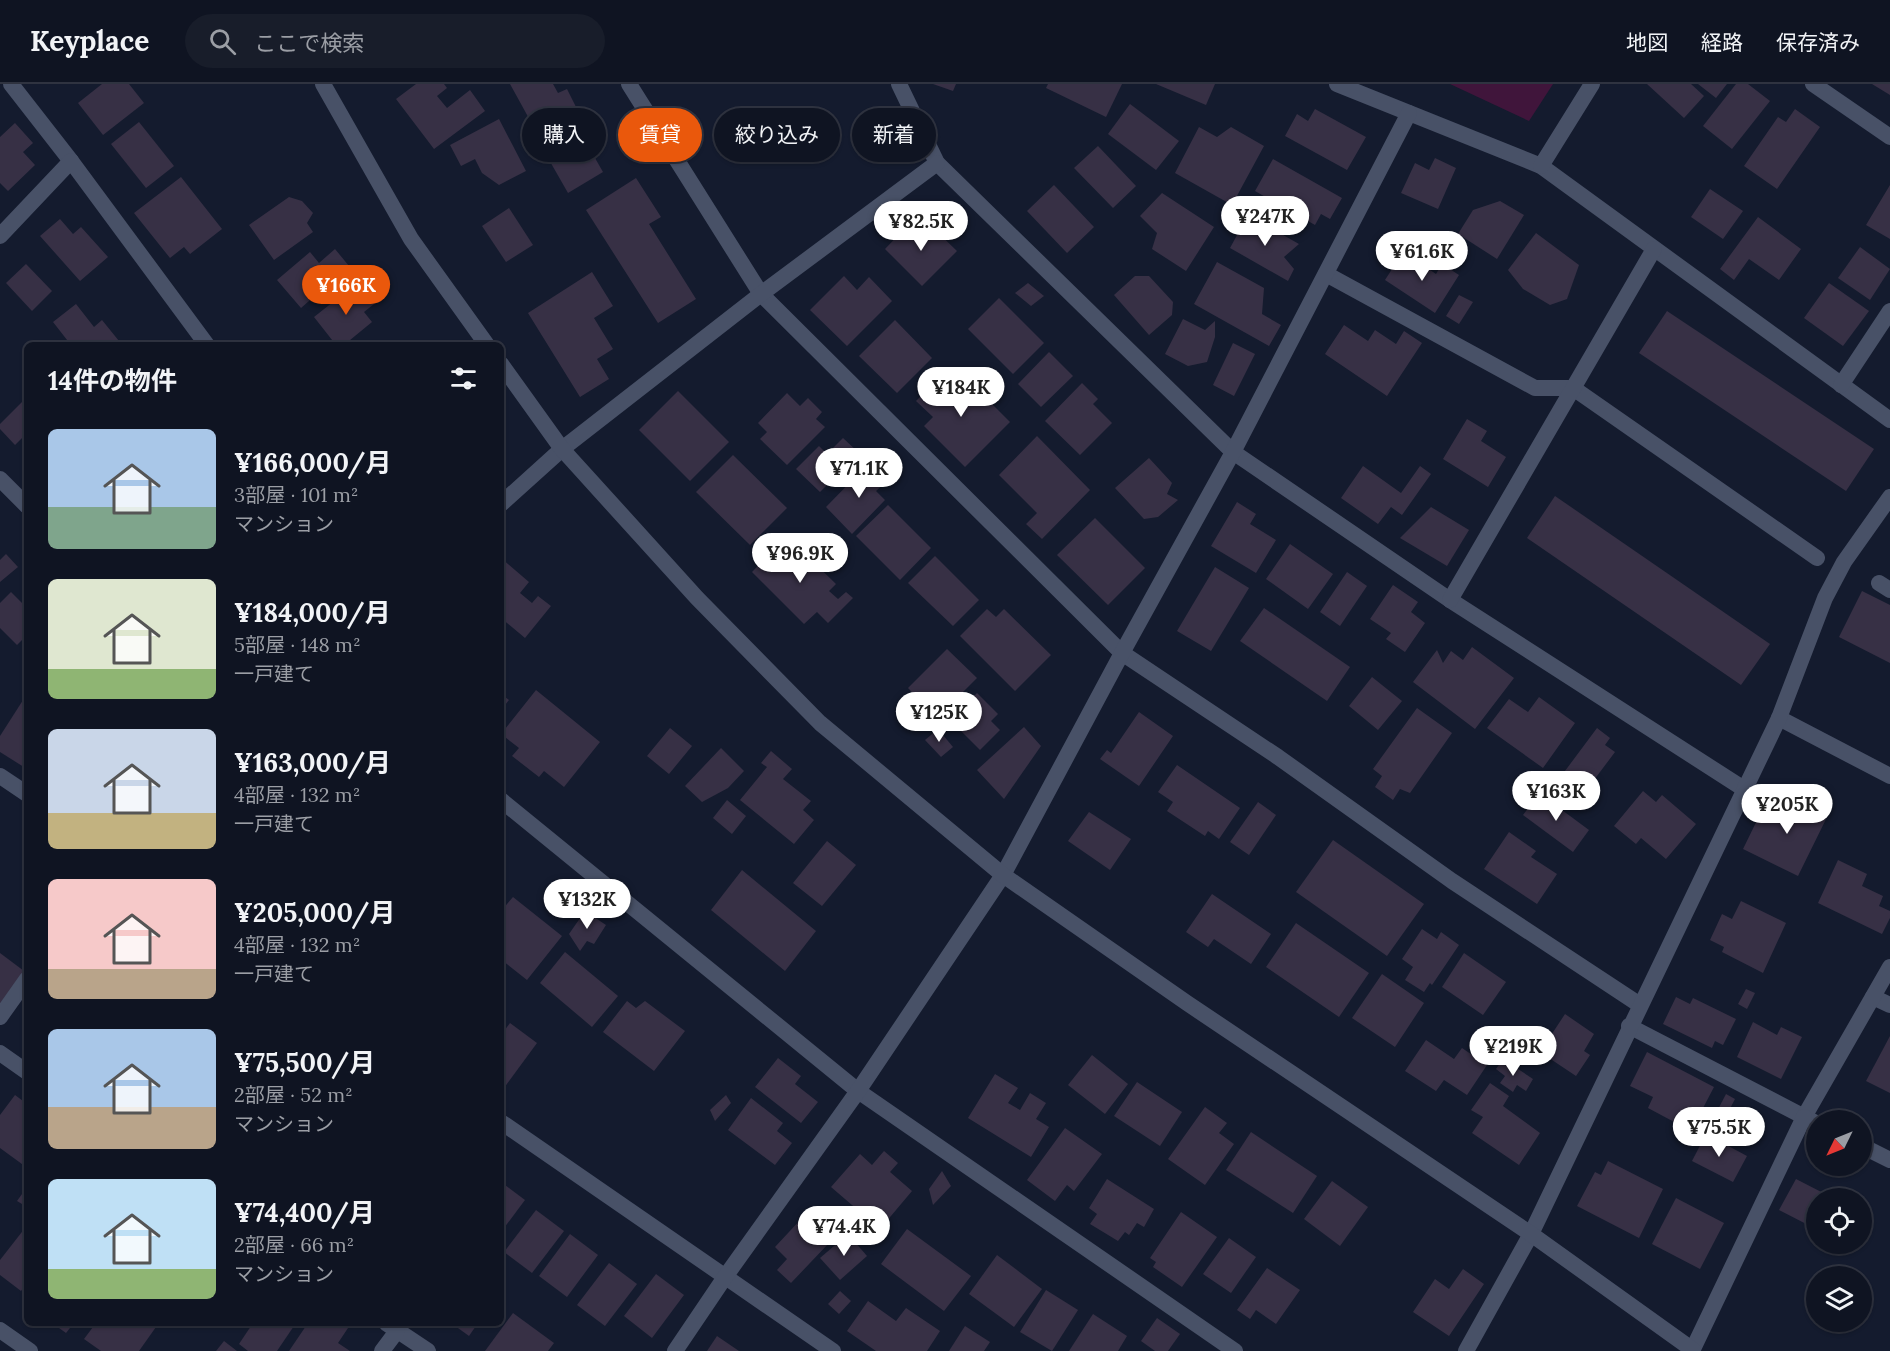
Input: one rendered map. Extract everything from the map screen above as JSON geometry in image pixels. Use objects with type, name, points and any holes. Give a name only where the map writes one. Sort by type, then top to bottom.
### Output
[{"type":"street","points":[[11,84],[71,160],[205,342]]},
{"type":"street","points":[[323,84],[411,239],[485,342]]},
{"type":"street","points":[[629,84],[761,294],[1122,653],[1278,758],[1452,881],[1640,1005]]},
{"type":"street","points":[[899,84],[938,163],[1233,452],[1450,600],[1744,789]]},
{"type":"street","points":[[1337,84],[1541,166],[1890,420]]},
{"type":"street","points":[[1541,166],[1592,84]]},
{"type":"street","points":[[1813,84],[1890,137]]},
{"type":"street","points":[[675,1351],[858,1091],[1003,875],[1233,452],[1409,113]]},
{"type":"street","points":[[0,236],[71,160]]},
{"type":"street","points":[[504,501],[562,449],[761,294],[938,163]]},
{"type":"street","points":[[1450,600],[1654,249]]},
{"type":"street","points":[[1326,274],[1535,388],[1574,388],[1816,558]]},
{"type":"street","points":[[1841,385],[1890,311]]},
{"type":"street","points":[[504,368],[562,449],[697,598],[820,723],[1003,875],[1186,1003],[1531,1234],[1693,1350],[1806,1128]]},
{"type":"street","points":[[0,479],[24,503]]},
{"type":"street","points":[[1466,1351],[1531,1234],[1779,718],[1825,598],[1844,562],[1890,497]]},
{"type":"street","points":[[1779,718],[1890,776]]},
{"type":"street","points":[[0,776],[24,792]]},
{"type":"street","points":[[504,802],[858,1091],[1235,1351]]},
{"type":"street","points":[[1815,1110],[1890,968]]},
{"type":"street","points":[[0,1017],[24,984]]},
{"type":"street","points":[[1873,997],[1890,1005]]},
{"type":"street","points":[[1629,1026],[1806,1118]]},
{"type":"street","points":[[0,1053],[24,1070]]},
{"type":"street","points":[[504,1124],[833,1351]]},
{"type":"street","points":[[1872,1151],[1890,1160]]},
{"type":"street","points":[[382,1351],[391,1327],[428,1351]]},
{"type":"street","points":[[0,1330],[30,1351]]},
{"type":"shaded area","points":[[1450,84],[1553,84],[1529,121]]},
{"type":"building","points":[[102,84],[129,84],[144,103],[103,135],[78,103]]},
{"type":"building","points":[[416,84],[444,84],[447,88],[437,96],[447,108],[470,90],[485,111],[434,149],[396,99]]},
{"type":"building","points":[[510,84],[553,84],[558,93],[567,89],[576,108],[523,108]]},
{"type":"building","points":[[933,84],[956,84],[953,91]]},
{"type":"building","points":[[1048,84],[1122,84],[1106,117],[1046,88]]},
{"type":"building","points":[[1156,84],[1215,84],[1206,105]]},
{"type":"building","points":[[1647,84],[1691,84],[1704,96],[1684,118]]},
{"type":"building","points":[[1698,84],[1727,84],[1716,98]]},
{"type":"building","points":[[1736,84],[1748,84],[1770,101],[1732,149],[1703,126]]},
{"type":"building","points":[[1872,84],[1890,84],[1890,95]]},
{"type":"building","points":[[1130,104],[1179,141],[1156,170],[1108,134]]},
{"type":"building","points":[[1315,109],[1366,137],[1347,170],[1285,136],[1297,114],[1308,121]]},
{"type":"building","points":[[1795,109],[1820,127],[1777,189],[1744,166],[1778,117],[1786,122]]},
{"type":"building","points":[[499,119],[526,171],[499,185],[482,173],[475,159],[461,166],[450,145]]},
{"type":"building","points":[[139,122],[174,166],[146,188],[111,144]]},
{"type":"building","points":[[15,123],[33,143],[23,152],[35,165],[8,191],[0,183],[0,137]]},
{"type":"building","points":[[1199,127],[1217,137],[1231,127],[1264,146],[1232,205],[1175,173]]},
{"type":"building","points":[[1098,146],[1136,186],[1113,208],[1074,168]]},
{"type":"building","points":[[1435,158],[1456,168],[1438,209],[1401,193],[1415,163],[1429,170]]},
{"type":"building","points":[[1273,159],[1342,198],[1330,219],[1321,214],[1315,225],[1255,191]]},
{"type":"building","points":[[550,162],[597,162],[603,172],[568,193]]},
{"type":"building","points":[[181,177],[222,229],[190,254],[184,247],[170,258],[134,213]]},
{"type":"building","points":[[636,178],[661,217],[649,224],[696,299],[658,323],[586,210]]},
{"type":"building","points":[[1054,185],[1094,227],[1067,253],[1027,211]]},
{"type":"building","points":[[1890,185],[1890,239],[1866,225]]},
{"type":"building","points":[[1710,189],[1743,211],[1723,239],[1691,217]]},
{"type":"building","points":[[1162,193],[1214,227],[1186,271],[1152,249],[1157,233],[1140,216]]},
{"type":"building","points":[[289,197],[302,201],[313,213],[307,223],[313,232],[274,260],[249,225]]},
{"type":"building","points":[[1500,201],[1524,215],[1497,259],[1458,234],[1473,210]]},
{"type":"building","points":[[509,208],[533,245],[506,262],[482,226]]},
{"type":"building","points":[[1248,215],[1299,244],[1284,257],[1294,269],[1288,281],[1230,248]]},
{"type":"building","points":[[1758,217],[1801,249],[1779,280],[1749,259],[1734,280],[1720,269]]},
{"type":"building","points":[[60,219],[73,234],[81,227],[108,257],[80,281],[40,236]]},
{"type":"building","points":[[910,223],[921,234],[930,225],[957,251],[922,286],[885,249]]},
{"type":"building","points":[[1536,233],[1579,265],[1567,299],[1550,305],[1523,289],[1508,270]]},
{"type":"building","points":[[1860,247],[1890,269],[1870,300],[1838,278]]},
{"type":"building","points":[[335,249],[349,266],[301,308],[277,280],[310,252],[319,263]]},
{"type":"building","points":[[1403,252],[1436,274],[1442,264],[1459,275],[1435,313],[1385,280]]},
{"type":"building","points":[[1217,262],[1264,288],[1262,314],[1281,325],[1269,346],[1194,304]]},
{"type":"building","points":[[26,264],[52,291],[32,311],[6,283]]},
{"type":"building","points":[[592,272],[613,306],[594,318],[613,349],[597,359],[609,379],[580,397],[528,313]]},
{"type":"building","points":[[844,276],[857,290],[869,277],[892,301],[847,346],[810,310]]},
{"type":"building","points":[[1135,276],[1149,276],[1173,302],[1172,315],[1149,335],[1114,295]]},
{"type":"building","points":[[357,283],[374,304],[364,312],[372,322],[348,342],[334,342],[314,317]]},
{"type":"building","points":[[1028,283],[1044,296],[1031,306],[1015,293]]},
{"type":"building","points":[[1829,283],[1869,311],[1843,346],[1804,318]]},
{"type":"building","points":[[1459,295],[1473,302],[1459,324],[1446,316]]},
{"type":"building","points":[[999,298],[1044,343],[1013,374],[968,329]]},
{"type":"building","points":[[76,304],[94,327],[102,320],[119,341],[69,342],[53,322]]},
{"type":"building","points":[[1667,311],[1874,449],[1846,491],[1639,353]]},
{"type":"building","points":[[1183,319],[1205,330],[1215,321],[1215,337],[1207,362],[1188,366],[1165,354]]},
{"type":"building","points":[[895,320],[932,358],[897,393],[859,356]]},
{"type":"building","points":[[1344,325],[1368,341],[1375,330],[1396,344],[1404,331],[1422,343],[1387,396],[1325,354]]},
{"type":"building","points":[[1233,343],[1255,354],[1234,396],[1213,385]]},
{"type":"building","points":[[1049,352],[1073,376],[1041,407],[1018,384]]},
{"type":"building","points":[[944,373],[962,391],[970,382],[1010,422],[965,467],[924,426],[933,417],[916,401]]},
{"type":"building","points":[[1082,383],[1098,399],[1093,404],[1112,423],[1080,455],[1045,421]]},
{"type":"building","points":[[678,391],[729,442],[690,481],[639,430]]},
{"type":"building","points":[[787,393],[800,406],[808,398],[822,412],[816,419],[825,427],[787,465],[760,439],[767,432],[758,423]]},
{"type":"building","points":[[24,400],[24,436],[15,445],[0,429],[0,424]]},
{"type":"building","points":[[1467,419],[1487,431],[1481,441],[1506,457],[1488,487],[1443,459]]},
{"type":"building","points":[[1037,436],[1090,490],[1042,539],[1026,524],[1037,513],[999,475]]},
{"type":"building","points":[[843,438],[859,453],[820,492],[796,469],[819,446],[827,454]]},
{"type":"building","points":[[733,455],[787,508],[750,545],[696,492]]},
{"type":"building","points":[[1149,458],[1172,483],[1167,494],[1178,500],[1158,517],[1144,519],[1115,488]]},
{"type":"building","points":[[870,462],[888,480],[876,491],[885,500],[852,534],[826,507]]},
{"type":"building","points":[[1363,466],[1401,493],[1420,466],[1431,474],[1402,515],[1391,507],[1378,524],[1341,498]]},
{"type":"building","points":[[1555,496],[1770,644],[1741,685],[1527,538]]},
{"type":"building","points":[[1237,502],[1256,514],[1250,524],[1276,540],[1256,573],[1211,546]]},
{"type":"building","points":[[888,505],[931,548],[900,580],[856,536]]},
{"type":"building","points":[[1431,507],[1469,530],[1447,566],[1400,538]]},
{"type":"building","points":[[1095,518],[1145,568],[1108,605],[1057,555]]},
{"type":"building","points":[[780,543],[788,550],[794,543],[836,584],[829,591],[838,599],[846,592],[853,598],[828,623],[817,612],[804,624],[752,572]]},
{"type":"building","points":[[1290,544],[1333,574],[1308,609],[1266,579]]},
{"type":"building","points":[[6,554],[18,567],[0,582],[0,560]]},
{"type":"building","points":[[935,556],[979,600],[953,626],[908,583]]},
{"type":"building","points":[[504,561],[529,582],[520,593],[532,603],[538,596],[551,606],[525,638],[504,620]]},
{"type":"building","points":[[1215,567],[1249,588],[1211,651],[1177,631]]},
{"type":"building","points":[[1347,572],[1367,586],[1340,626],[1320,612]]},
{"type":"building","points":[[1393,585],[1418,602],[1411,612],[1425,623],[1405,652],[1386,639],[1391,633],[1370,619]]},
{"type":"building","points":[[1862,591],[1890,605],[1890,663],[1839,637]]},
{"type":"building","points":[[11,592],[24,605],[24,638],[17,645],[0,628],[0,603]]},
{"type":"building","points":[[1264,608],[1350,667],[1327,701],[1240,641]]},
{"type":"building","points":[[987,609],[996,617],[1004,609],[1051,655],[1015,691],[960,636]]},
{"type":"building","points":[[1472,647],[1514,678],[1475,729],[1413,682],[1437,650],[1443,663],[1451,651],[1463,660]]},
{"type":"building","points":[[947,649],[977,678],[937,718],[908,688]]},
{"type":"building","points":[[1372,677],[1402,701],[1378,730],[1349,706]]},
{"type":"building","points":[[536,690],[600,742],[564,787],[544,771],[539,777],[512,756],[519,748],[504,736],[504,730]]},
{"type":"building","points":[[977,693],[998,714],[991,721],[1000,730],[980,750],[950,720]]},
{"type":"building","points":[[504,696],[509,700],[504,706]]},
{"type":"building","points":[[1539,697],[1575,723],[1543,768],[1487,728],[1509,699],[1528,712]]},
{"type":"building","points":[[24,699],[24,767],[0,752],[0,736]]},
{"type":"building","points":[[1417,708],[1452,733],[1410,793],[1400,789],[1393,800],[1375,787],[1382,776],[1373,769]]},
{"type":"building","points":[[1139,712],[1173,736],[1139,786],[1100,759],[1107,750],[1111,753]]},
{"type":"building","points":[[1024,727],[1041,746],[1004,799],[977,770]]},
{"type":"building","points":[[670,728],[692,746],[669,774],[647,756]]},
{"type":"building","points":[[1597,728],[1610,738],[1605,745],[1615,752],[1585,792],[1562,775]]},
{"type":"building","points":[[938,729],[953,747],[941,757],[925,740]]},
{"type":"building","points":[[721,748],[744,771],[728,788],[702,802],[685,786]]},
{"type":"building","points":[[771,751],[792,769],[783,779],[811,801],[803,810],[814,820],[794,844],[740,800],[767,767],[761,763]]},
{"type":"building","points":[[1177,765],[1240,808],[1219,839],[1208,831],[1205,836],[1167,811],[1173,802],[1158,792]]},
{"type":"building","points":[[1643,791],[1656,802],[1662,795],[1696,824],[1666,859],[1641,838],[1636,844],[1614,826]]},
{"type":"building","points":[[1539,793],[1589,830],[1573,852],[1523,815]]},
{"type":"building","points":[[1804,799],[1830,811],[1798,876],[1743,849],[1766,802],[1796,817]]},
{"type":"building","points":[[727,800],[746,816],[732,834],[713,818]]},
{"type":"building","points":[[1258,802],[1276,815],[1249,855],[1230,842]]},
{"type":"building","points":[[1089,812],[1131,839],[1110,870],[1068,841]]},
{"type":"building","points":[[1509,832],[1536,851],[1531,857],[1557,874],[1537,904],[1484,869]]},
{"type":"building","points":[[1333,840],[1424,904],[1387,956],[1296,892]]},
{"type":"building","points":[[827,841],[856,865],[822,906],[793,883]]},
{"type":"building","points":[[1838,860],[1867,874],[1862,886],[1883,896],[1879,906],[1890,911],[1890,918],[1882,934],[1818,903]]},
{"type":"building","points":[[742,870],[816,931],[785,971],[711,910]]},
{"type":"building","points":[[1212,894],[1271,934],[1251,964],[1214,939],[1208,947],[1186,932]]},
{"type":"building","points":[[513,897],[562,936],[527,980],[504,962],[504,908]]},
{"type":"building","points":[[1741,901],[1786,923],[1763,973],[1722,952],[1724,947],[1710,940],[1722,914],[1732,919]]},
{"type":"building","points":[[585,911],[606,925],[594,944],[587,941],[580,951],[569,934]]},
{"type":"building","points":[[1296,923],[1369,973],[1339,1017],[1266,967]]},
{"type":"building","points":[[1422,929],[1437,939],[1441,932],[1459,945],[1432,985],[1430,983],[1424,992],[1405,980],[1413,967],[1402,959]]},
{"type":"building","points":[[565,952],[618,996],[592,1027],[540,983]]},
{"type":"building","points":[[0,953],[24,971],[0,1004]]},
{"type":"building","points":[[1464,953],[1506,982],[1483,1015],[1442,987]]},
{"type":"building","points":[[1382,974],[1424,1003],[1395,1047],[1352,1018]]},
{"type":"building","points":[[1746,989],[1755,993],[1747,1009],[1738,1004]]},
{"type":"building","points":[[1676,997],[1690,1004],[1693,998],[1736,1019],[1723,1045],[1715,1041],[1712,1048],[1663,1024]]},
{"type":"building","points":[[627,1001],[636,1008],[645,1001],[685,1031],[654,1071],[603,1032]]},
{"type":"building","points":[[1565,1014],[1594,1034],[1584,1051],[1590,1055],[1576,1076],[1540,1052]]},
{"type":"building","points":[[1753,1022],[1777,1035],[1781,1027],[1802,1037],[1781,1079],[1737,1057]]},
{"type":"building","points":[[510,1023],[537,1043],[504,1088],[504,1031]]},
{"type":"building","points":[[1890,1036],[1890,1093],[1866,1081]]},
{"type":"building","points":[[1426,1040],[1454,1059],[1462,1048],[1487,1065],[1467,1095],[1444,1080],[1436,1091],[1405,1071]]},
{"type":"building","points":[[1647,1052],[1714,1087],[1691,1131],[1648,1108],[1653,1097],[1630,1086]]},
{"type":"building","points":[[1092,1055],[1128,1084],[1105,1114],[1068,1085]]},
{"type":"building","points":[[778,1058],[801,1076],[795,1084],[818,1102],[801,1123],[755,1087]]},
{"type":"building","points":[[1503,1059],[1533,1079],[1526,1091],[1517,1085],[1513,1092],[1500,1083],[1505,1076],[1496,1069]]},
{"type":"building","points":[[995,1074],[1018,1088],[1008,1103],[1020,1110],[1030,1093],[1046,1103],[1036,1119],[1049,1127],[1031,1157],[968,1118]]},
{"type":"building","points":[[1137,1082],[1182,1112],[1160,1146],[1114,1116]]},
{"type":"building","points":[[1490,1083],[1509,1096],[1503,1106],[1540,1133],[1519,1165],[1472,1133],[1483,1117],[1471,1110]]},
{"type":"building","points":[[1726,1094],[1735,1099],[1723,1122],[1714,1117]]},
{"type":"building","points":[[15,1095],[24,1102],[24,1166],[0,1148],[0,1115]]},
{"type":"building","points":[[726,1095],[731,1103],[715,1121],[710,1110]]},
{"type":"building","points":[[751,1098],[783,1123],[777,1131],[792,1143],[775,1165],[728,1130]]},
{"type":"building","points":[[1205,1107],[1227,1123],[1219,1133],[1234,1144],[1205,1185],[1168,1159]]},
{"type":"building","points":[[1065,1128],[1102,1154],[1074,1191],[1067,1185],[1055,1201],[1027,1180]]},
{"type":"building","points":[[1251,1132],[1317,1176],[1293,1213],[1226,1170]]},
{"type":"building","points":[[1706,1134],[1747,1156],[1733,1182],[1692,1161]]},
{"type":"building","points":[[884,1151],[898,1163],[890,1172],[912,1191],[880,1229],[831,1187],[860,1154],[872,1165]]},
{"type":"building","points":[[1608,1161],[1663,1189],[1639,1238],[1577,1206],[1595,1172],[1601,1175]]},
{"type":"building","points":[[942,1171],[951,1186],[933,1205],[929,1189]]},
{"type":"building","points":[[1107,1179],[1154,1209],[1144,1227],[1137,1223],[1129,1235],[1125,1232],[1118,1241],[1090,1224],[1097,1214],[1089,1208]]},
{"type":"building","points":[[1796,1179],[1814,1188],[1806,1188],[1806,1224],[1779,1210]]},
{"type":"building","points":[[1332,1181],[1368,1207],[1340,1246],[1304,1219]]},
{"type":"building","points":[[504,1184],[525,1200],[504,1228]]},
{"type":"building","points":[[24,1191],[24,1205],[17,1201]]},
{"type":"building","points":[[1676,1198],[1724,1223],[1700,1269],[1652,1244]]},
{"type":"building","points":[[536,1210],[564,1231],[532,1273],[504,1252]]},
{"type":"building","points":[[1181,1212],[1217,1237],[1182,1287],[1153,1267],[1156,1262],[1150,1258]]},
{"type":"building","points":[[802,1218],[829,1243],[791,1283],[777,1270],[787,1259],[775,1247]]},
{"type":"building","points":[[24,1229],[24,1287],[21,1291],[0,1275],[0,1260]]},
{"type":"building","points":[[907,1229],[971,1276],[944,1311],[881,1264]]},
{"type":"building","points":[[570,1234],[598,1255],[567,1297],[539,1276]]},
{"type":"building","points":[[848,1234],[867,1256],[840,1280],[820,1258]]},
{"type":"building","points":[[1229,1238],[1256,1257],[1231,1293],[1203,1274]]},
{"type":"building","points":[[997,1255],[1042,1289],[1014,1327],[969,1294]]},
{"type":"building","points":[[609,1263],[637,1284],[605,1326],[577,1305]]},
{"type":"building","points":[[1267,1268],[1300,1290],[1276,1324],[1256,1310],[1250,1319],[1237,1310]]},
{"type":"building","points":[[1463,1269],[1484,1284],[1449,1336],[1413,1312],[1435,1279],[1449,1289]]},
{"type":"building","points":[[656,1274],[684,1295],[652,1338],[624,1316]]},
{"type":"building","points":[[1046,1290],[1078,1310],[1052,1351],[1020,1332]]},
{"type":"building","points":[[840,1291],[851,1301],[839,1314],[828,1304]]},
{"type":"building","points":[[868,1301],[896,1321],[906,1308],[940,1331],[927,1351],[876,1351],[847,1331]]},
{"type":"building","points":[[513,1313],[554,1343],[548,1351],[485,1351]]},
{"type":"building","points":[[1093,1314],[1127,1336],[1118,1351],[1069,1351]]},
{"type":"building","points":[[1157,1318],[1180,1334],[1168,1351],[1155,1351],[1141,1341]]},
{"type":"building","points":[[56,1326],[72,1326],[66,1333]]},
{"type":"building","points":[[94,1326],[156,1327],[139,1351],[101,1351],[84,1339]]},
{"type":"building","points":[[251,1326],[294,1326],[277,1351],[248,1351],[239,1344]]},
{"type":"building","points":[[306,1326],[349,1326],[338,1343],[350,1351],[289,1351]]},
{"type":"building","points":[[455,1326],[476,1326],[469,1336]]},
{"type":"building","points":[[965,1326],[990,1342],[984,1351],[949,1351]]},
{"type":"building","points":[[717,1336],[739,1351],[707,1351]]},
{"type":"building","points":[[224,1341],[237,1351],[216,1351]]}]
